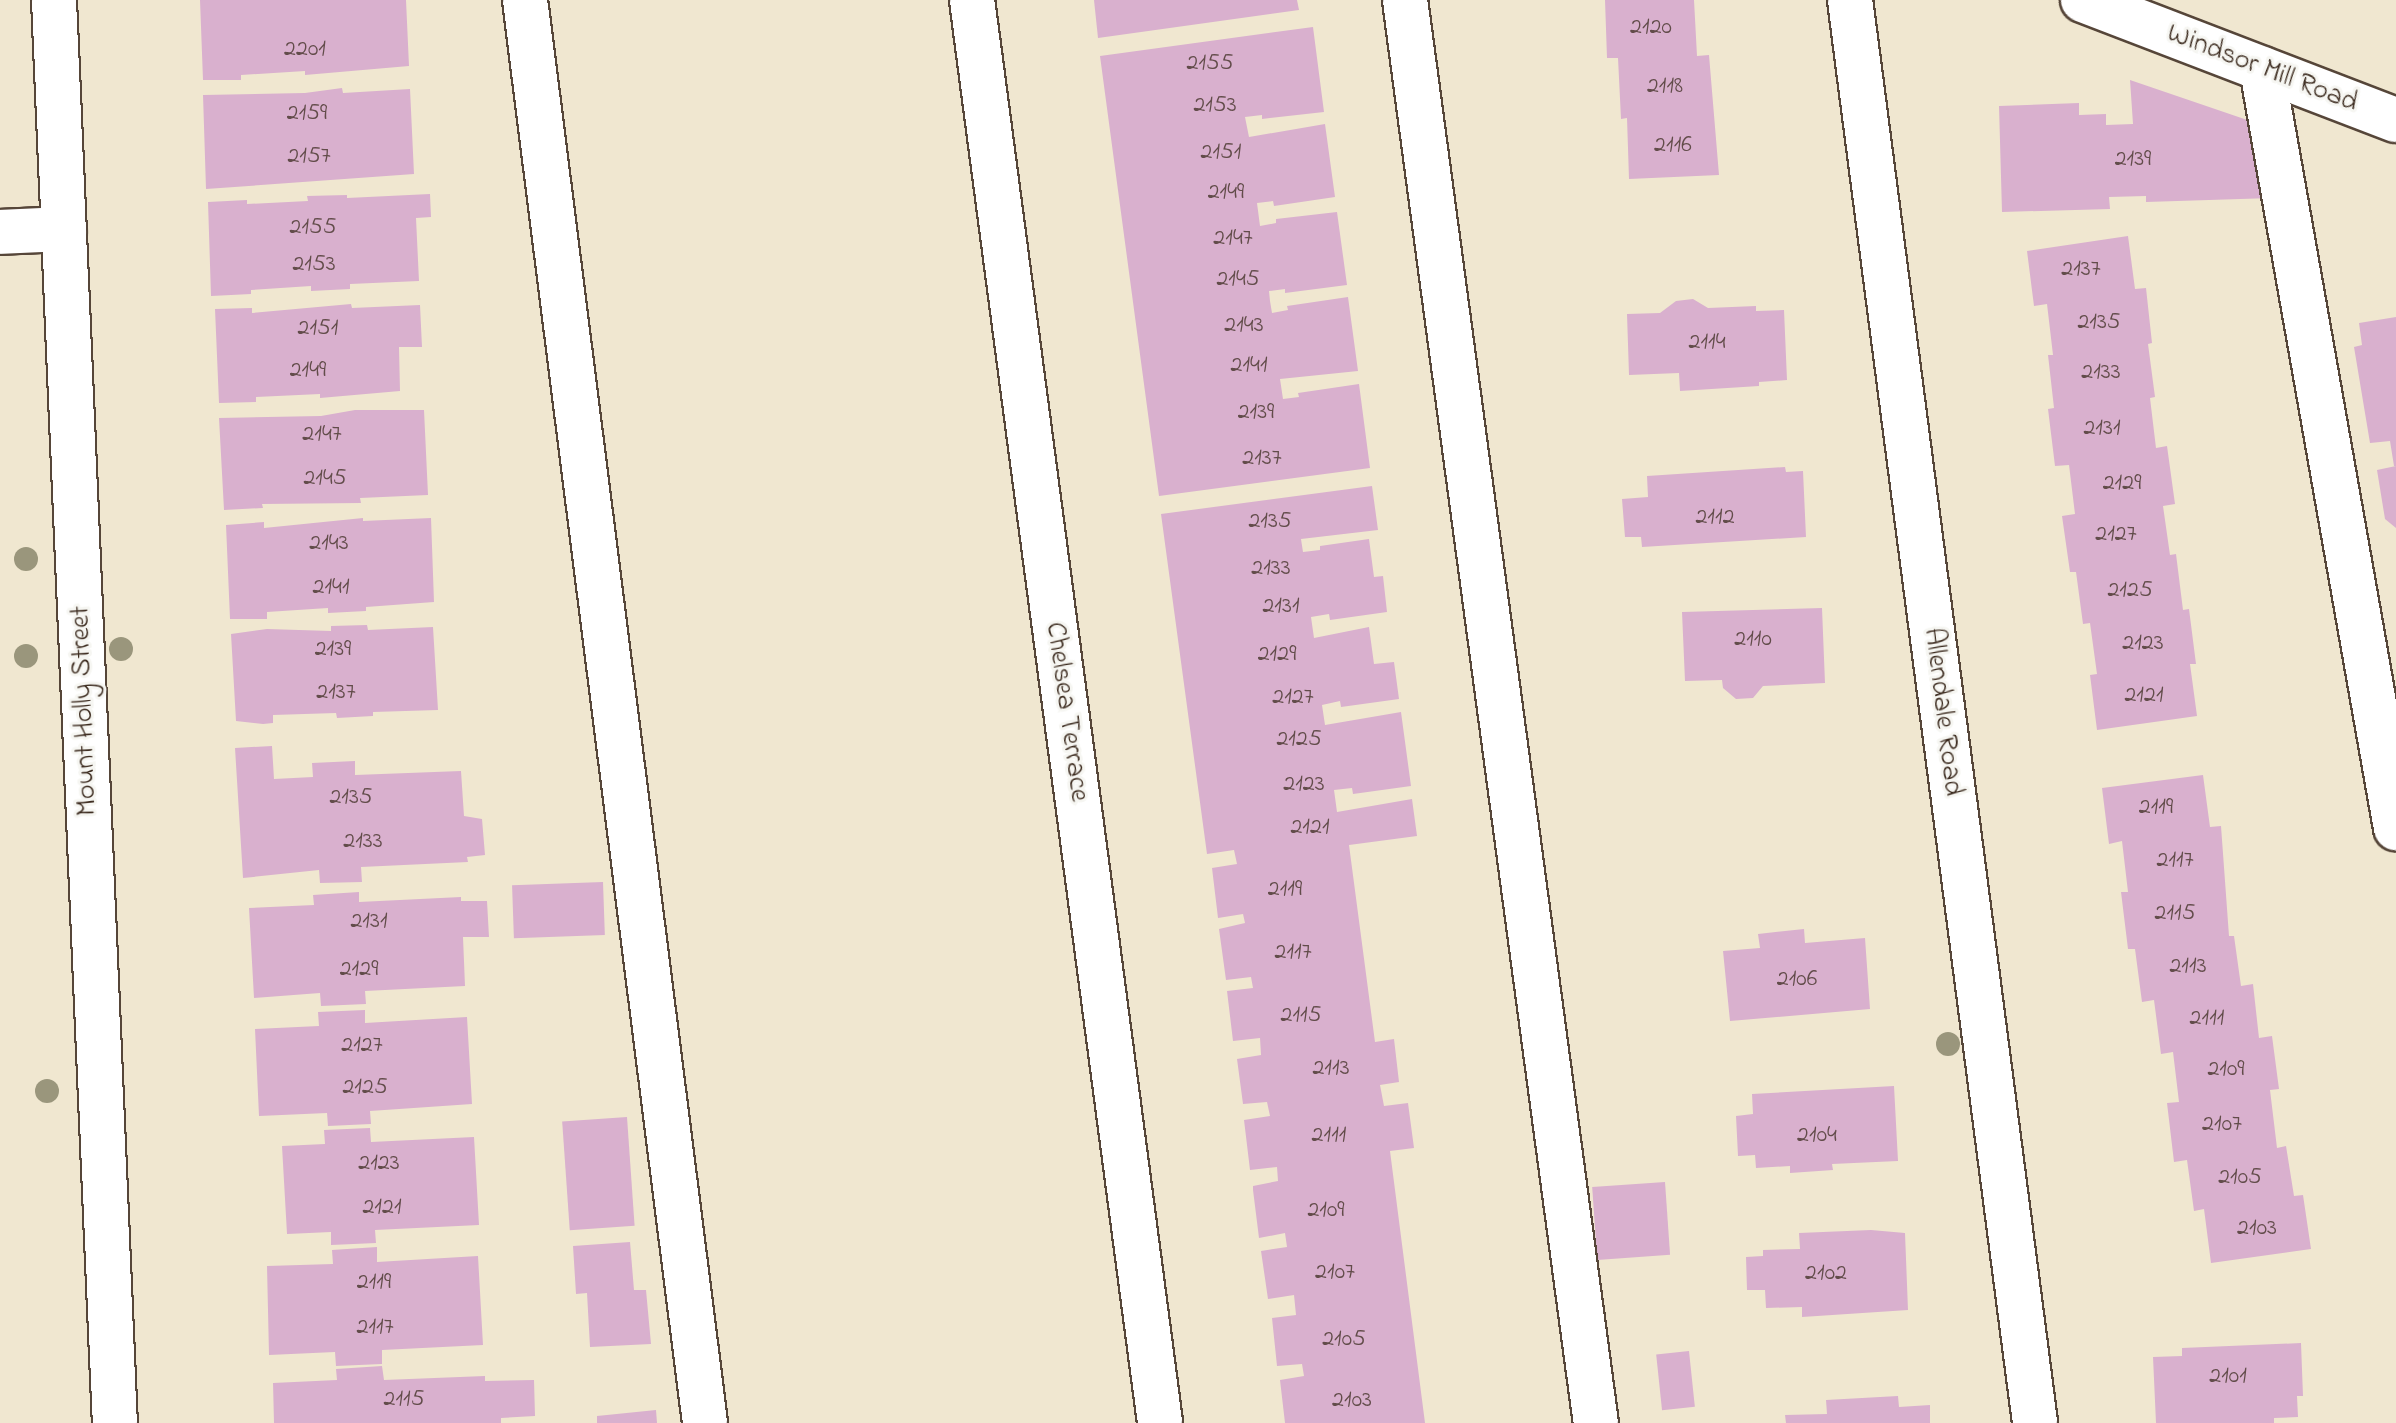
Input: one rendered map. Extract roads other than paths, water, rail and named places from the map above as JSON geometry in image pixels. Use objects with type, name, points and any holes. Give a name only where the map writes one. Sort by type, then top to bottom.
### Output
[{"type":"street","name":"Mount Holly Street","points":[[54,0],[115,1423]]},
{"type":"street","points":[[525,0],[705,1423]]},
{"type":"street","name":"Chelsea Terrace","points":[[972,0],[1160,1423]]},
{"type":"street","points":[[1405,0],[1596,1423]]},
{"type":"street","name":"Allendale Road","points":[[1850,0],[2035,1423]]},
{"type":"street","name":"Windsor Mill Road","points":[[2083,0],[2396,120]]},
{"type":"street","points":[[2262,69],[2396,828]]},
{"type":"street","points":[[0,232],[64,229]]}]
